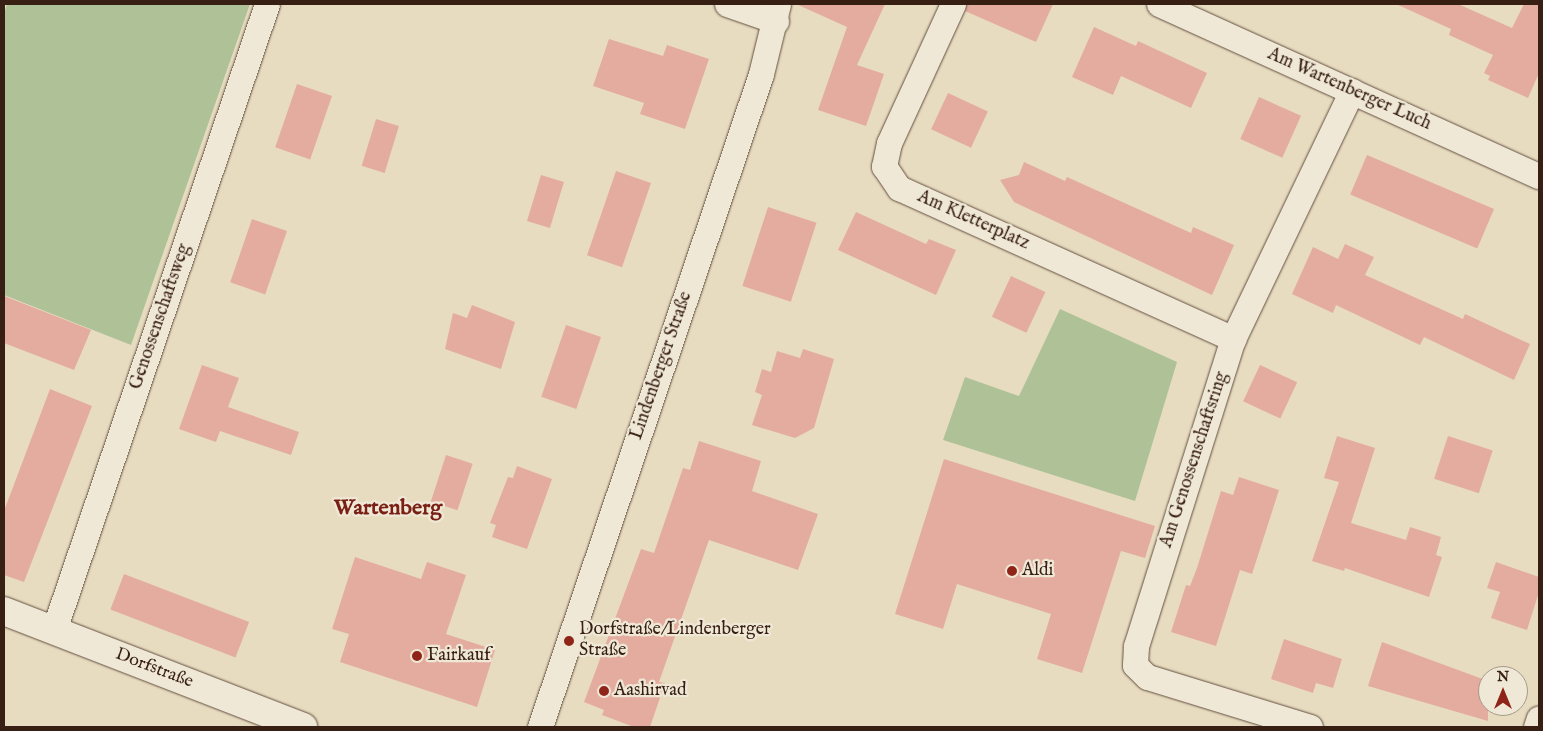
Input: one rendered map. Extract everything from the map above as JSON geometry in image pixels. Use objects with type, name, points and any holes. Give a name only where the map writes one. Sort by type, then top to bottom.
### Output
[{"type":"main road","name":"Dorfstraße","points":[[4,611],[303,727]]},
{"type":"street","name":"Genossenschaftsweg","points":[[54,630],[268,4]]},
{"type":"street","points":[[727,4],[777,12]]},
{"type":"street","name":"Am Kletterplatz","points":[[953,4],[889,143],[884,166],[898,188],[1233,339]]},
{"type":"street","name":"Am Wartenberger Luch","points":[[1160,4],[1539,176]]},
{"type":"street","name":"Lindenberger Straße","points":[[540,727],[777,12]]},
{"type":"street","name":"Am Genossenschaftsring","points":[[1310,727],[1148,677],[1135,665],[1136,646],[1233,339],[1352,91]]},
{"type":"street","points":[[1536,727],[1539,718]]},
{"type":"green space","points":[[7,4],[250,4],[131,345],[4,295],[4,14]]},
{"type":"green space","points":[[1060,309],[1177,362],[1135,501],[943,440],[965,377],[1019,396]]},
{"type":"building","points":[[796,4],[885,4],[857,65],[884,74],[866,126],[818,110],[847,27]]},
{"type":"building","points":[[967,4],[1053,4],[1036,42],[965,11]]},
{"type":"building","points":[[1396,4],[1458,4],[1512,28],[1524,4],[1539,4],[1539,73],[1528,98],[1488,80],[1490,76],[1484,73],[1493,55],[1449,35],[1451,29]]},
{"type":"building","points":[[1094,27],[1136,46],[1138,41],[1207,73],[1191,108],[1121,76],[1113,95],[1072,77]]},
{"type":"building","points":[[609,39],[663,56],[667,45],[709,59],[685,129],[640,114],[644,103],[593,86]]},
{"type":"building","points":[[297,84],[332,96],[310,159],[275,147]]},
{"type":"building","points":[[948,93],[988,112],[971,148],[931,129]]},
{"type":"building","points":[[1259,97],[1301,116],[1282,158],[1240,139]]},
{"type":"building","points":[[376,119],[399,126],[385,173],[362,166]]},
{"type":"building","points":[[1367,155],[1494,209],[1477,249],[1350,195]]},
{"type":"building","points":[[1024,162],[1065,181],[1067,177],[1191,233],[1193,227],[1234,245],[1212,295],[1014,202],[1000,180],[1019,175]]},
{"type":"building","points":[[616,171],[651,183],[622,267],[587,255]]},
{"type":"building","points":[[541,175],[564,182],[550,228],[527,221]]},
{"type":"building","points":[[768,207],[817,223],[791,302],[742,286]]},
{"type":"building","points":[[856,212],[926,244],[929,239],[956,250],[936,295],[838,250]]},
{"type":"building","points":[[252,219],[287,231],[265,294],[230,282]]},
{"type":"building","points":[[1345,244],[1374,257],[1365,275],[1463,319],[1465,314],[1530,344],[1514,380],[1424,337],[1420,345],[1336,305],[1333,313],[1292,294],[1313,247],[1338,259]]},
{"type":"building","points":[[1011,276],[1045,292],[1026,333],[992,317]]},
{"type":"building","points":[[4,296],[91,330],[74,370],[4,343]]},
{"type":"building","points":[[472,305],[515,322],[501,369],[445,349],[453,313],[467,318]]},
{"type":"building","points":[[566,325],[601,337],[576,409],[541,397]]},
{"type":"building","points":[[803,349],[834,359],[814,428],[795,438],[752,425],[762,395],[755,392],[762,369],[771,372],[777,351],[800,358]]},
{"type":"building","points":[[202,365],[239,378],[228,407],[299,432],[291,455],[220,431],[216,442],[179,429]]},
{"type":"building","points":[[1260,365],[1297,382],[1280,419],[1243,401]]},
{"type":"building","points":[[50,389],[92,406],[24,582],[4,575],[4,511]]},
{"type":"building","points":[[1337,436],[1375,448],[1351,523],[1406,540],[1410,527],[1441,537],[1436,555],[1442,557],[1429,597],[1345,568],[1344,571],[1312,561],[1339,482],[1324,478]]},
{"type":"building","points":[[1448,436],[1493,451],[1479,493],[1434,479]]},
{"type":"building","points":[[699,441],[761,461],[752,491],[818,514],[798,570],[709,540],[659,682],[665,683],[650,727],[634,727],[602,715],[604,710],[584,702],[641,549],[654,553],[683,468],[690,470]]},
{"type":"building","points":[[446,455],[473,464],[457,510],[431,502]]},
{"type":"building","name":"Aldi","points":[[944,459],[1155,526],[1145,558],[1121,551],[1082,673],[1037,659],[1051,614],[957,584],[943,629],[895,614]]},
{"type":"building","points":[[517,466],[552,479],[527,549],[492,537],[496,525],[490,523],[508,477],[513,478]]},
{"type":"building","points":[[1239,477],[1279,490],[1252,574],[1240,570],[1216,646],[1171,632],[1186,585],[1190,586],[1197,568],[1221,491],[1233,495]]},
{"type":"building","points":[[355,557],[421,579],[427,562],[466,575],[446,634],[495,650],[477,707],[340,662],[349,634],[332,629]]},
{"type":"building","points":[[1496,562],[1539,577],[1539,592],[1527,630],[1491,618],[1500,592],[1487,588]]},
{"type":"building","points":[[124,574],[249,622],[235,657],[110,609]]},
{"type":"building","points":[[1284,639],[1342,659],[1333,688],[1316,683],[1313,693],[1271,679]]},
{"type":"building","points":[[1382,642],[1478,677],[1478,716],[1488,716],[1488,721],[1368,686]]},
{"type":"place","name":"Aldi","points":[[1012,571]]},
{"type":"place","name":"Dorfstraße/Lindenberger Straße","points":[[569,641]]},
{"type":"place","name":"Fairkauf","points":[[417,656]]},
{"type":"place","name":"Aashirvad","points":[[604,691]]},
{"type":"district","name":"Wartenberg","points":[[388,509]]}]
